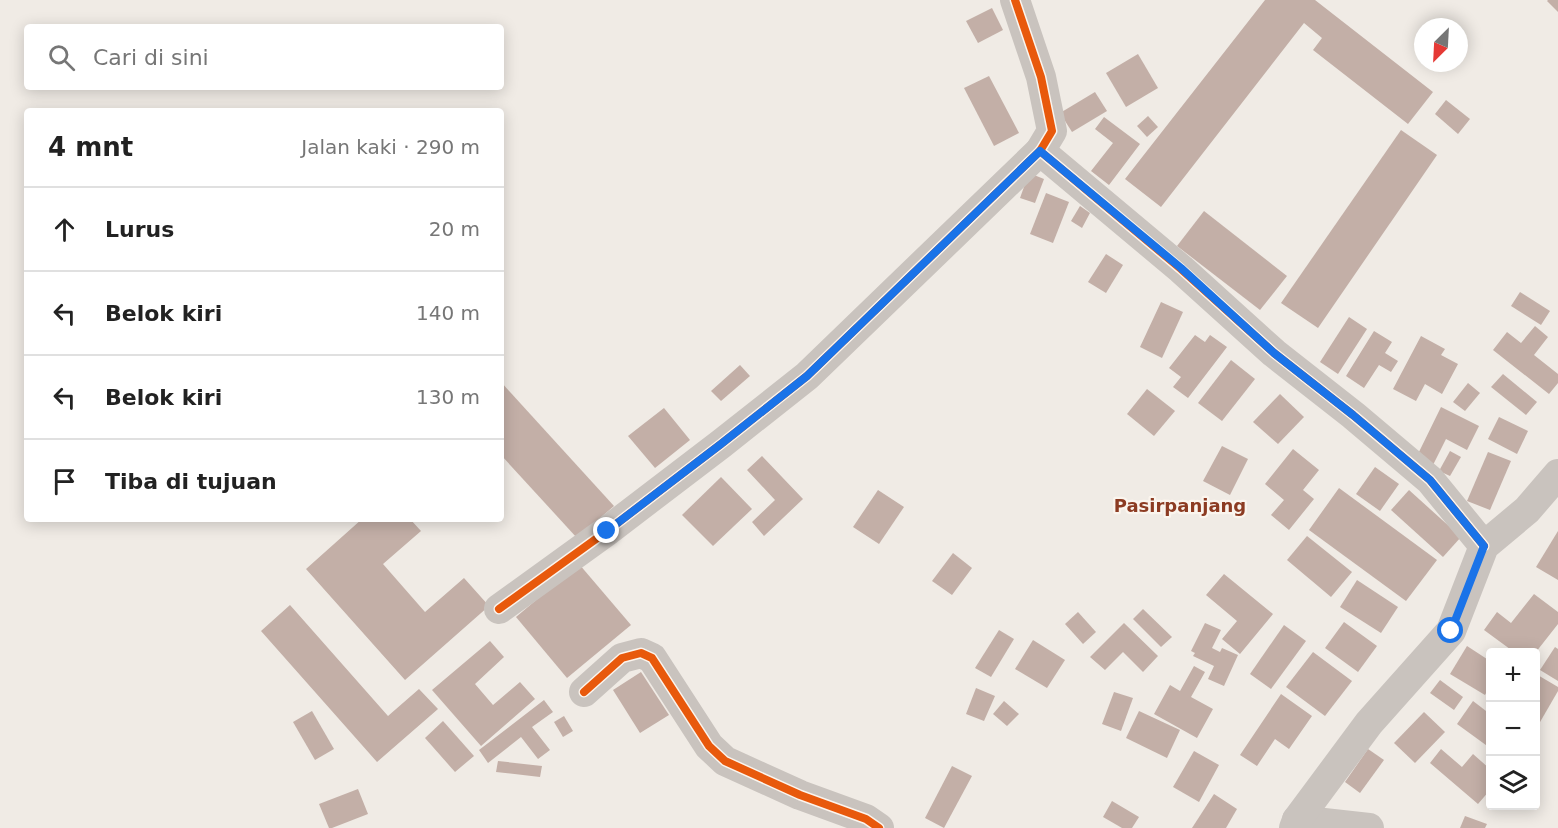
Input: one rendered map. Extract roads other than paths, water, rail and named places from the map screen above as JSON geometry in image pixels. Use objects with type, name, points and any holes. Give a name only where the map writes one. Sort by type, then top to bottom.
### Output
[{"type":"street","points":[[499,609],[635,509],[807,376],[1040,151],[1052,131],[1041,77],[1015,0]]},
{"type":"street","points":[[1040,151],[1181,268],[1274,353],[1430,480],[1484,546]]},
{"type":"street","points":[[1295,824],[1369,723],[1451,631],[1484,546],[1527,510],[1558,474]]},
{"type":"street","points":[[584,692],[622,658],[641,653],[652,658],[709,746],[726,761],[800,795],[866,819],[879,828]]},
{"type":"street","points":[[1295,824],[1369,828]]},
{"type":"district","name":"Pasirpanjang","points":[[1180,506]]}]
